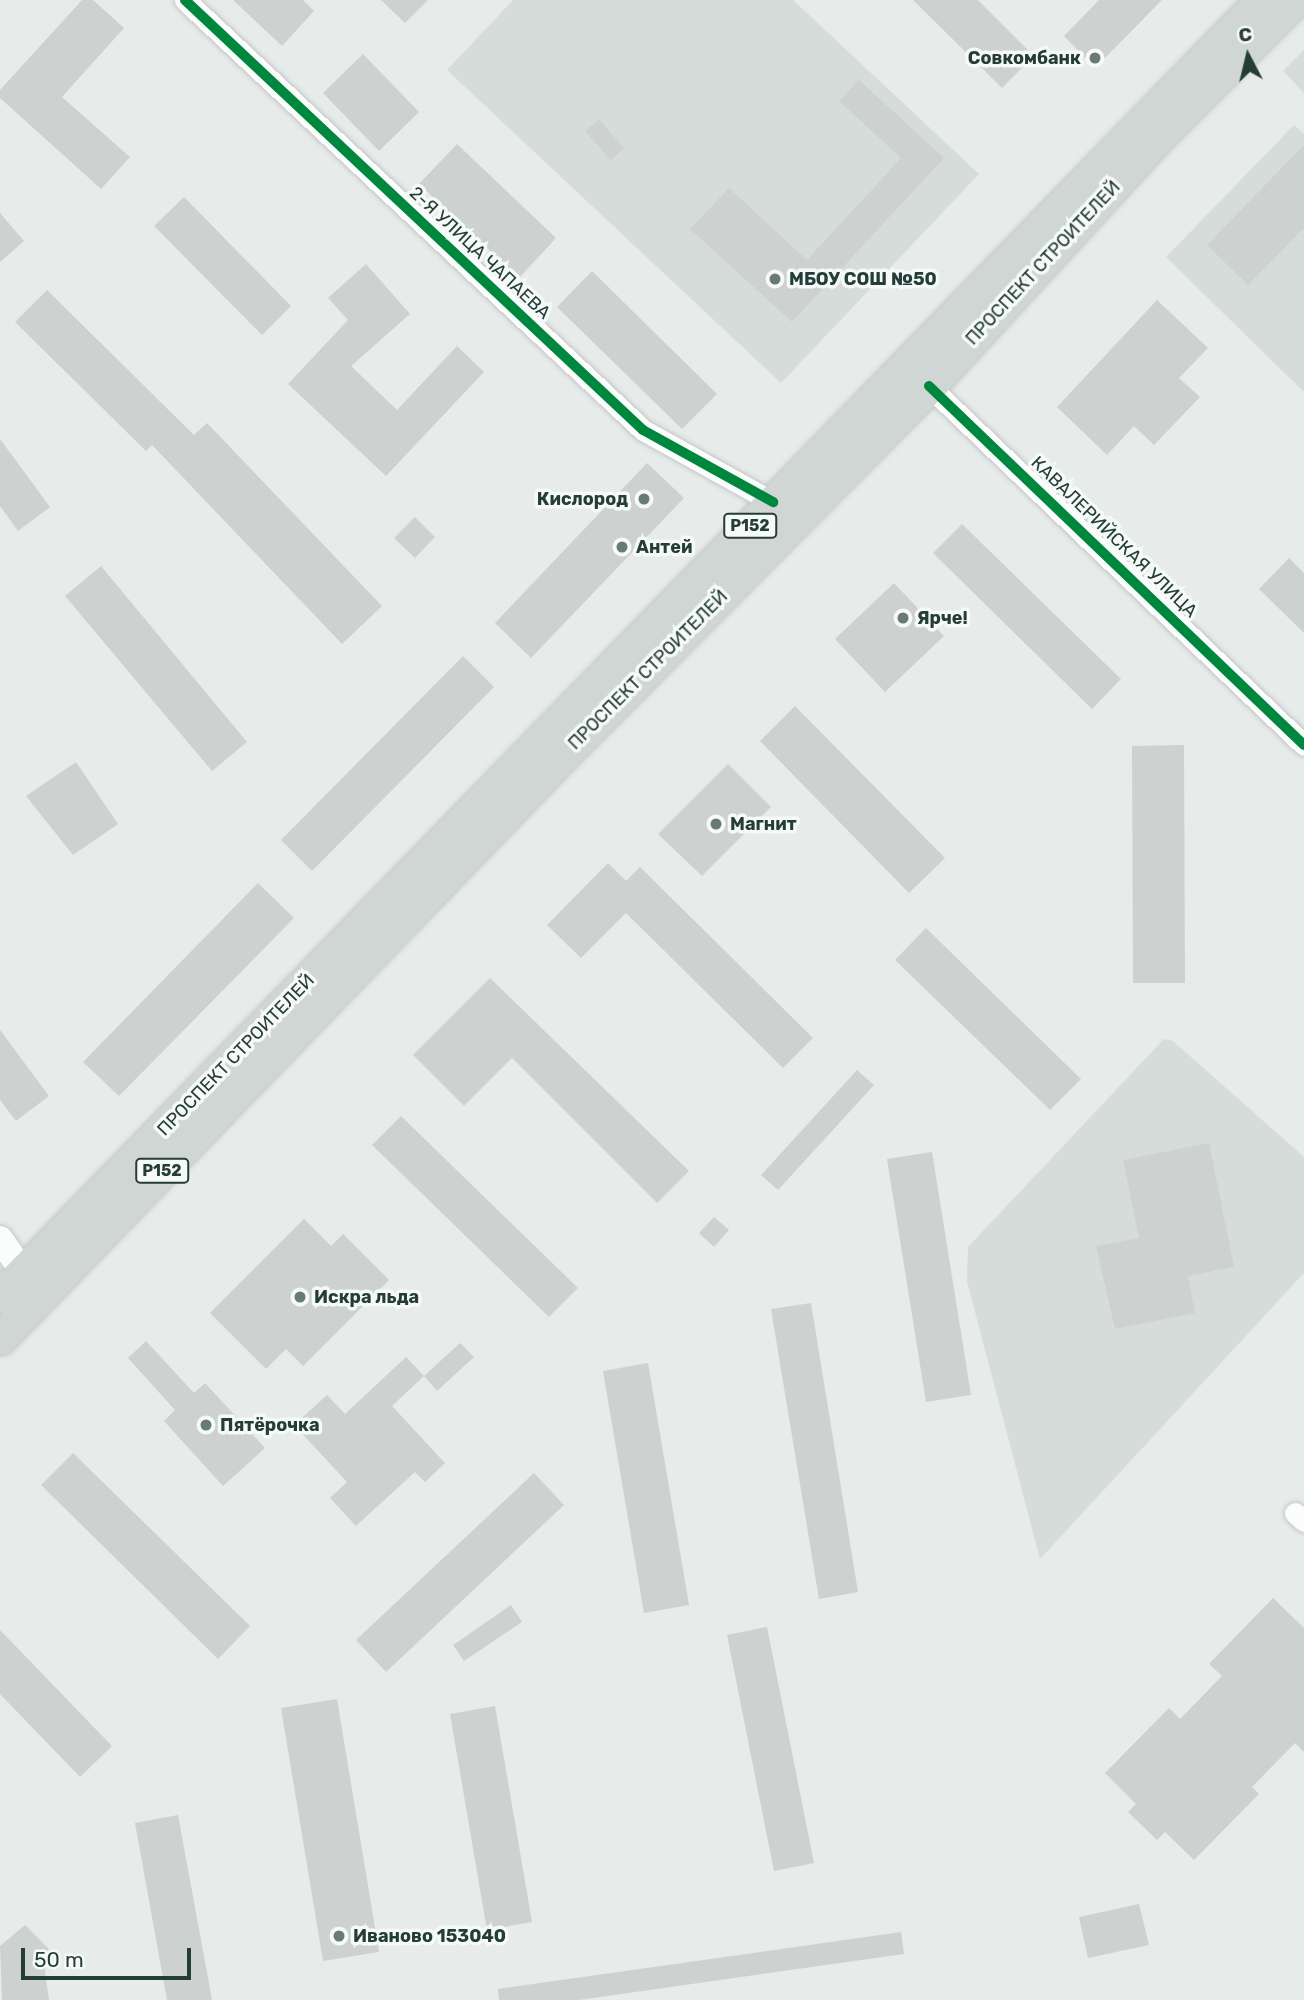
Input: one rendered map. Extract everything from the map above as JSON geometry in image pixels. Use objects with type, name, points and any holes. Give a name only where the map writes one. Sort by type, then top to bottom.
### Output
[{"type":"main road","name":"ПРОСПЕКТ СТРОИТЕЛЕЙ","points":[[918,376],[1262,0]]},
{"type":"main road","name":"ПРОСПЕКТ СТРОИТЕЛЕЙ","points":[[0,1338],[32,1284],[918,376],[1295,0]]},
{"type":"main road","name":"ПРОСПЕКТ СТРОИТЕЛЕЙ","points":[[0,1296],[32,1284]]},
{"type":"street","name":"2-Я УЛИЦА ЧАПАЕВА","points":[[185,0],[643,430],[784,513]]},
{"type":"street","name":"КАВАЛЕРИЙСКАЯ УЛИЦА","points":[[918,376],[1304,745]]},
{"type":"street","points":[[0,1239],[32,1284]]},
{"type":"shaded area","name":"МБОУ СОШ №50","points":[[513,0],[793,0],[979,174],[781,383],[447,70]]},
{"type":"shaded area","points":[[1304,50],[1304,93],[1283,71]]},
{"type":"shaded area","points":[[1294,125],[1304,134],[1304,392],[1166,257]]},
{"type":"shaded area","points":[[1164,1039],[1173,1041],[1304,1157],[1304,1273],[1040,1559],[967,1281],[968,1247]]},
{"type":"building","points":[[82,0],[93,0],[124,28],[62,97],[130,157],[101,189],[0,98],[0,90]]},
{"type":"building","points":[[233,0],[303,0],[314,11],[282,46]]},
{"type":"building","points":[[381,0],[428,0],[405,23]]},
{"type":"building","points":[[913,0],[978,0],[1034,56],[1002,88]]},
{"type":"building","points":[[1099,0],[1162,0],[1095,68],[1064,36]]},
{"type":"building","points":[[363,54],[419,112],[379,151],[323,93]]},
{"type":"building","points":[[859,80],[944,158],[792,322],[690,229],[729,188],[807,260],[901,158],[839,101]]},
{"type":"building","points":[[599,119],[624,148],[611,160],[585,131]]},
{"type":"building","points":[[457,144],[556,238],[519,278],[419,184]]},
{"type":"building","points":[[1304,145],[1304,228],[1248,285],[1207,245]]},
{"type":"building","points":[[184,197],[291,306],[262,335],[154,226]]},
{"type":"building","points":[[0,213],[24,241],[0,262]]},
{"type":"building","points":[[366,264],[410,314],[351,366],[397,410],[457,346],[484,372],[386,476],[288,384],[348,320],[328,298]]},
{"type":"building","points":[[592,271],[717,394],[682,429],[557,307]]},
{"type":"building","points":[[47,290],[194,435],[207,423],[382,606],[342,644],[152,445],[146,451],[15,322]]},
{"type":"building","points":[[1157,300],[1208,348],[1179,378],[1200,397],[1154,445],[1134,426],[1107,455],[1057,407]]},
{"type":"building","points":[[0,439],[50,507],[18,531],[0,506]]},
{"type":"building","points":[[647,463],[684,498],[531,658],[495,623]]},
{"type":"building","points":[[415,517],[435,537],[415,558],[394,538]]},
{"type":"building","points":[[962,524],[1121,679],[1092,709],[933,553]]},
{"type":"building","points":[[1289,558],[1304,573],[1304,633],[1259,589]]},
{"type":"building","points":[[101,566],[247,742],[212,771],[65,596]]},
{"type":"building","points":[[894,583],[944,636],[885,692],[835,639]]},
{"type":"building","points":[[463,656],[494,687],[312,871],[281,840]]},
{"type":"building","points":[[795,706],[945,858],[909,893],[760,741]]},
{"type":"building","points":[[1184,745],[1185,983],[1133,983],[1132,746]]},
{"type":"building","points":[[76,762],[118,824],[73,855],[26,796]]},
{"type":"building","points":[[728,764],[771,807],[702,876],[658,834]]},
{"type":"building","points":[[608,863],[626,881],[640,867],[813,1038],[783,1068],[626,913],[581,958],[547,925]]},
{"type":"building","points":[[258,883],[294,918],[119,1096],[83,1062]]},
{"type":"building","points":[[926,928],[1081,1079],[1050,1110],[895,960]]},
{"type":"building","points":[[490,978],[689,1171],[657,1203],[512,1058],[464,1106],[413,1055]]},
{"type":"building","points":[[0,1030],[49,1096],[16,1121],[0,1100]]},
{"type":"building","points":[[857,1070],[874,1085],[778,1190],[761,1175]]},
{"type":"building","points":[[401,1116],[578,1288],[549,1317],[372,1145]]},
{"type":"building","points":[[1209,1143],[1234,1267],[1188,1276],[1195,1313],[1115,1329],[1096,1246],[1139,1238],[1123,1160]]},
{"type":"building","points":[[932,1152],[971,1395],[926,1402],[887,1159]]},
{"type":"building","points":[[714,1217],[729,1230],[714,1247],[699,1233]]},
{"type":"building","name":"Искра льда","points":[[304,1219],[331,1246],[343,1234],[389,1280],[303,1366],[286,1349],[266,1369],[210,1313]]},
{"type":"building","points":[[811,1303],[858,1592],[819,1599],[771,1309]]},
{"type":"building","points":[[146,1341],[194,1393],[205,1383],[265,1448],[223,1486],[164,1421],[175,1410],[128,1358]]},
{"type":"building","points":[[460,1343],[474,1357],[437,1391],[424,1376]]},
{"type":"building","points":[[406,1357],[424,1376],[392,1406],[445,1463],[425,1482],[415,1472],[356,1526],[330,1498],[347,1482],[294,1425],[327,1395],[345,1414]]},
{"type":"building","points":[[648,1363],[689,1605],[644,1613],[603,1371]]},
{"type":"building","points":[[73,1453],[250,1626],[218,1659],[41,1485]]},
{"type":"building","points":[[534,1473],[564,1505],[386,1672],[356,1640]]},
{"type":"building","points":[[1273,1598],[1304,1628],[1304,1752],[1295,1743],[1252,1787],[1259,1794],[1194,1860],[1165,1832],[1157,1840],[1128,1812],[1136,1804],[1105,1773],[1169,1708],[1180,1719],[1222,1676],[1209,1664]]},
{"type":"building","points":[[511,1605],[522,1622],[464,1661],[453,1645]]},
{"type":"building","points":[[767,1627],[814,1863],[774,1871],[727,1635]]},
{"type":"building","points":[[0,1630],[112,1746],[80,1777],[0,1694]]},
{"type":"building","points":[[337,1699],[379,1952],[323,1961],[281,1708]]},
{"type":"building","points":[[495,1706],[532,1922],[487,1930],[450,1714]]},
{"type":"building","points":[[178,1815],[212,2000],[167,2000],[135,1823]]},
{"type":"building","points":[[1139,1904],[1149,1945],[1088,1958],[1079,1917]]},
{"type":"building","points":[[25,1925],[49,1949],[43,1956],[49,2000],[2,2000],[0,1946]]},
{"type":"building","points":[[901,1932],[904,1954],[579,2000],[499,2000],[498,1989]]},
{"type":"cycle path","points":[[185,0],[643,430],[773,502]]},
{"type":"cycle path","points":[[929,386],[1304,745]]},
{"type":"place","name":"Совкомбанк","points":[[1095,58]]},
{"type":"place","name":"МБОУ СОШ №50","points":[[775,279]]},
{"type":"place","name":"Кислород","points":[[644,499]]},
{"type":"place","name":"Антей","points":[[622,547]]},
{"type":"place","name":"Ярче!","points":[[903,618]]},
{"type":"place","name":"Магнит","points":[[716,824]]},
{"type":"place","name":"Искра льда","points":[[300,1297]]},
{"type":"place","name":"Пятёрочка","points":[[206,1425]]},
{"type":"place","name":"Иваново 153040","points":[[339,1936]]}]
